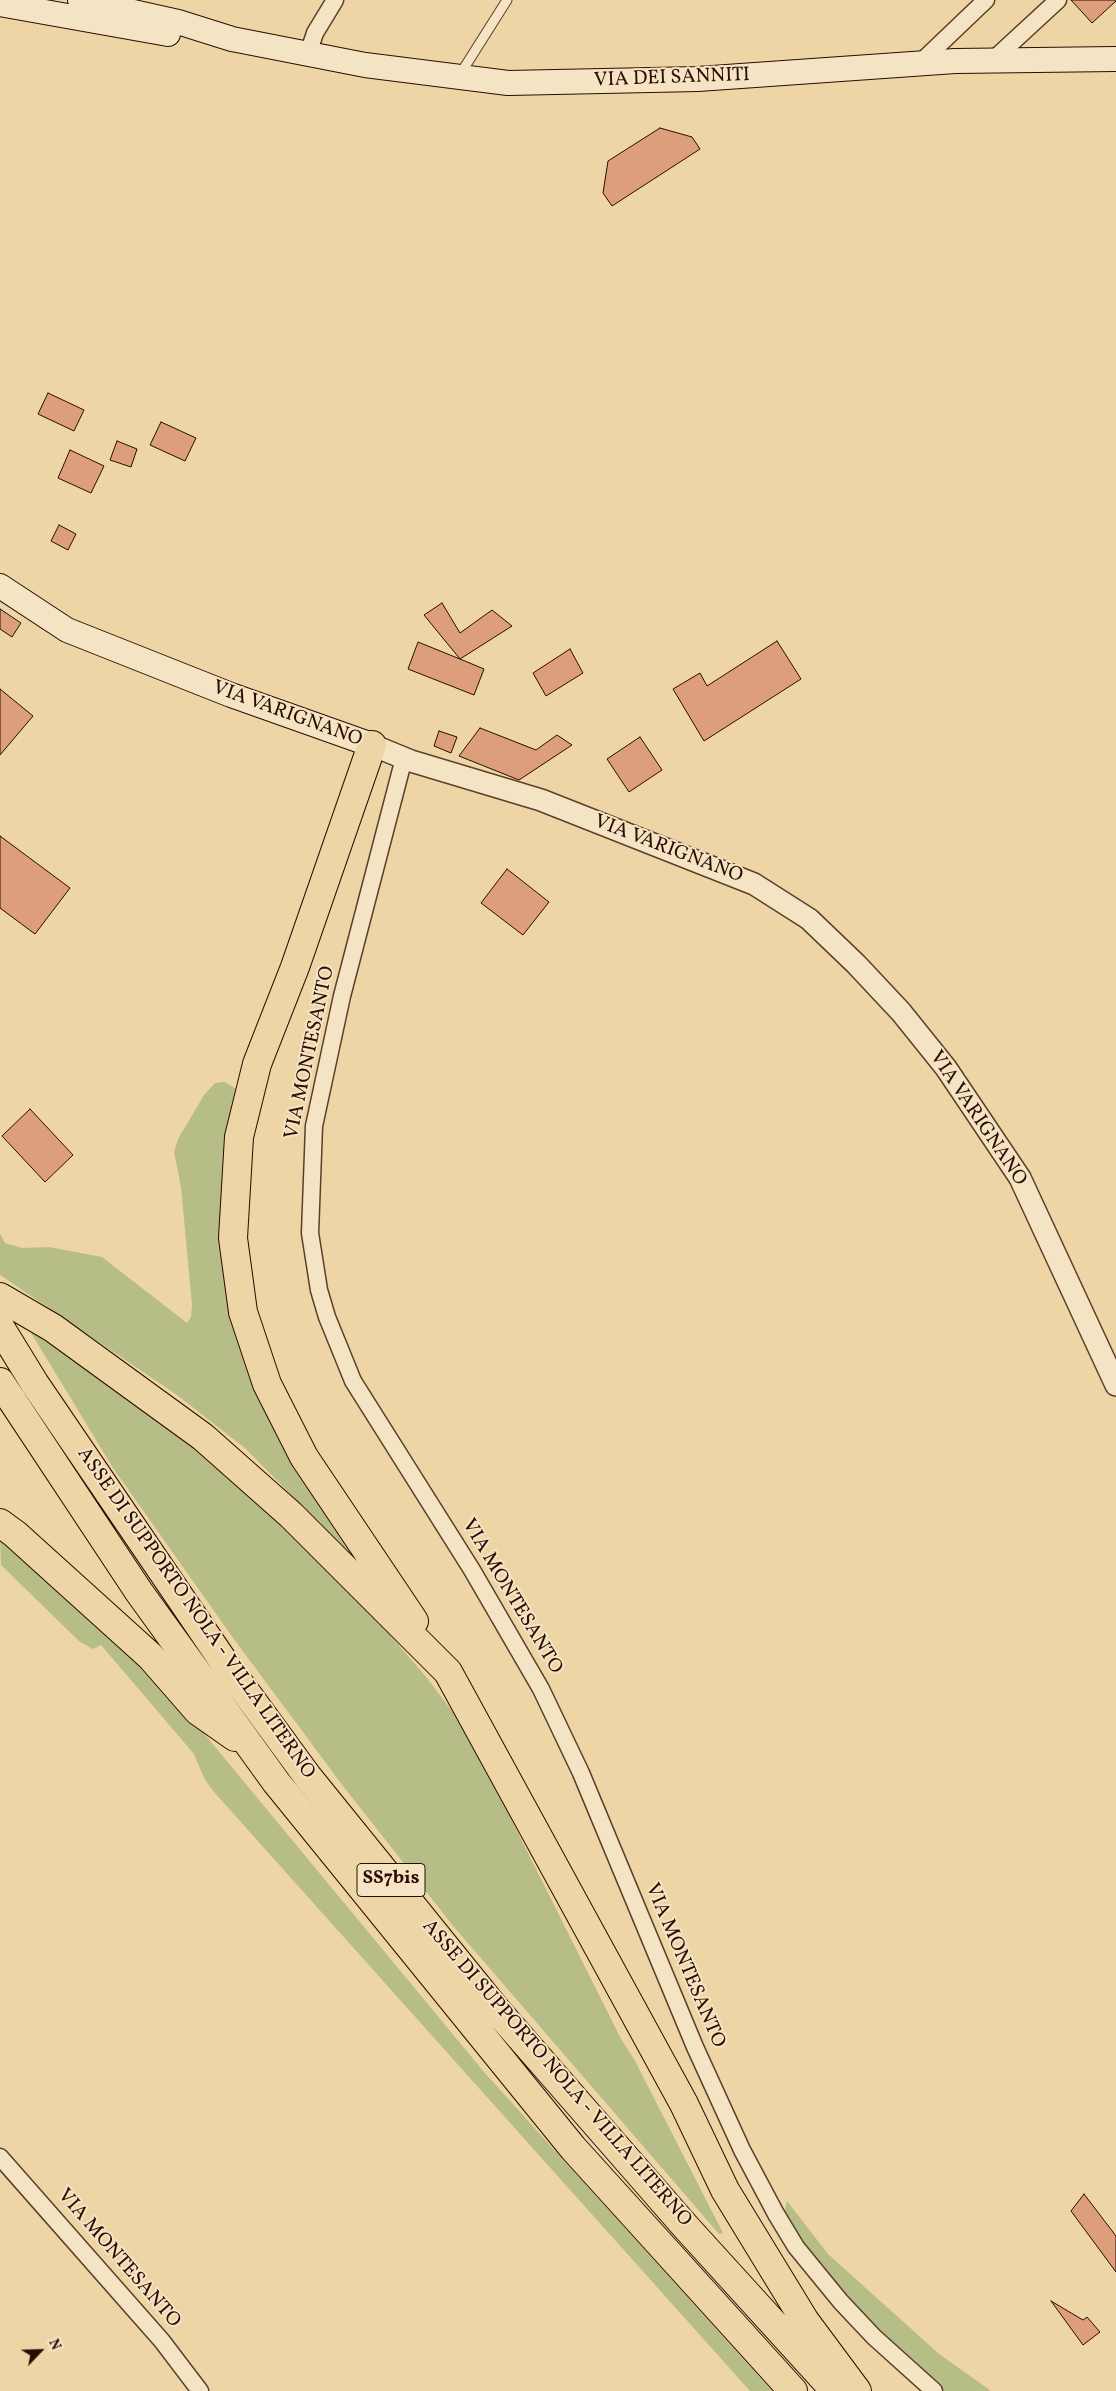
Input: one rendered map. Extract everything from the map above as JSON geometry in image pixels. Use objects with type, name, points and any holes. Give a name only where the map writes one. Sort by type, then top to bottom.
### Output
[{"type":"highway","points":[[372,745],[295,967],[257,1064],[239,1137],[233,1238],[243,1312],[267,1384],[304,1456],[448,1672],[684,2104],[725,2190],[805,2321],[856,2391]]},
{"type":"highway","points":[[0,1297],[53,1328],[203,1437],[291,1515],[448,1672]]},
{"type":"highway","name":"ASSE DI SUPPORTO NOLA - VILLA LITERNO","points":[[0,1327],[35,1384],[226,1666],[308,1777],[494,2007],[685,2226],[836,2391]]},
{"type":"highway","name":"ASSE DI SUPPORTO NOLA - VILLA LITERNO","points":[[0,1382],[139,1592],[276,1782],[573,2148],[794,2391]]},
{"type":"highway","points":[[0,1524],[15,1534],[150,1656],[198,1711],[250,1747]]},
{"type":"main road","name":"VIA DEI SANNITI","points":[[80,0],[178,22],[232,39],[308,54],[365,65],[508,83],[541,84],[698,79],[816,72],[921,62],[1116,59]]},
{"type":"main road","name":"VIA DEI SANNITI","points":[[0,4],[186,38],[232,39]]},
{"type":"main road","name":"VIA VARIGNANO","points":[[0,586],[67,630],[231,696],[372,745]]},
{"type":"street","points":[[308,54],[315,33],[335,0]]},
{"type":"street","points":[[921,62],[986,0]]},
{"type":"street","points":[[993,60],[1058,0]]},
{"type":"street","name":"VIA VARIGNANO","points":[[372,745],[404,758],[541,800],[754,884],[810,919],[901,1012],[941,1061],[1020,1178],[1116,1385]]},
{"type":"street","name":"VIA MONTESANTO","points":[[404,758],[342,996],[314,1126],[310,1233],[319,1290],[327,1317],[353,1381],[472,1570],[541,1689],[581,1773],[695,2047],[742,2150],[776,2214],[796,2247],[841,2302],[874,2337],[934,2391]]},
{"type":"street","name":"VIA MONTESANTO","points":[[0,2157],[162,2341],[200,2391]]},
{"type":"lane","points":[[458,78],[507,0]]},
{"type":"green space","points":[[225,1082],[236,1089],[240,1099],[235,1308],[359,1558],[355,1558],[341,1546],[246,1449],[177,1395],[0,1275],[0,1234],[5,1243],[22,1248],[49,1247],[102,1257],[187,1323],[191,1317],[192,1305],[181,1187],[174,1152],[178,1139],[204,1095],[215,1083]]},
{"type":"green space","points":[[30,1331],[123,1393],[185,1440],[268,1512],[373,1615],[427,1678],[455,1715],[496,1789],[620,2037],[635,2061],[723,2233],[719,2234],[454,1927],[343,1786],[236,1642],[113,1468]]},
{"type":"green space","points":[[0,1535],[154,1673],[484,2072],[772,2391],[750,2391],[214,1792],[205,1780],[194,1754],[101,1645],[93,1649],[80,1642],[1,1565]]},
{"type":"green space","points":[[787,2201],[828,2254],[938,2353],[991,2391],[940,2391],[899,2355],[814,2262],[784,2213]]},
{"type":"building","points":[[1071,0],[1116,0],[1116,1],[1092,23]]},
{"type":"building","points":[[660,128],[692,137],[700,149],[612,206],[603,193],[608,161]]},
{"type":"building","points":[[48,393],[84,410],[74,431],[38,414]]},
{"type":"building","points":[[161,422],[196,438],[185,461],[150,445]]},
{"type":"building","points":[[117,441],[137,449],[131,467],[110,460]]},
{"type":"building","points":[[70,450],[104,466],[91,493],[58,478]]},
{"type":"building","points":[[59,525],[76,534],[68,550],[51,541]]},
{"type":"building","points":[[442,603],[460,633],[492,610],[512,626],[460,659],[424,615]]},
{"type":"building","points":[[0,609],[21,623],[12,637],[0,629]]},
{"type":"building","points":[[777,641],[801,679],[704,741],[673,689],[700,673],[707,686]]},
{"type":"building","points":[[418,642],[484,669],[474,695],[408,669]]},
{"type":"building","points":[[570,649],[583,673],[546,696],[533,673]]},
{"type":"building","points":[[0,689],[33,716],[0,755]]},
{"type":"building","points":[[480,728],[536,750],[557,735],[572,745],[519,780],[459,756]]},
{"type":"building","points":[[439,731],[457,737],[451,753],[434,746]]},
{"type":"building","points":[[640,737],[662,770],[629,792],[607,759]]},
{"type":"building","points":[[0,836],[70,888],[35,934],[0,908]]},
{"type":"building","points":[[507,869],[549,902],[523,935],[481,903]]},
{"type":"building","points":[[30,1109],[73,1155],[45,1182],[2,1136]]},
{"type":"building","points":[[1084,2194],[1116,2236],[1116,2272],[1071,2211]]},
{"type":"building","points":[[1051,2301],[1083,2320],[1087,2317],[1100,2332],[1083,2345]]}]
